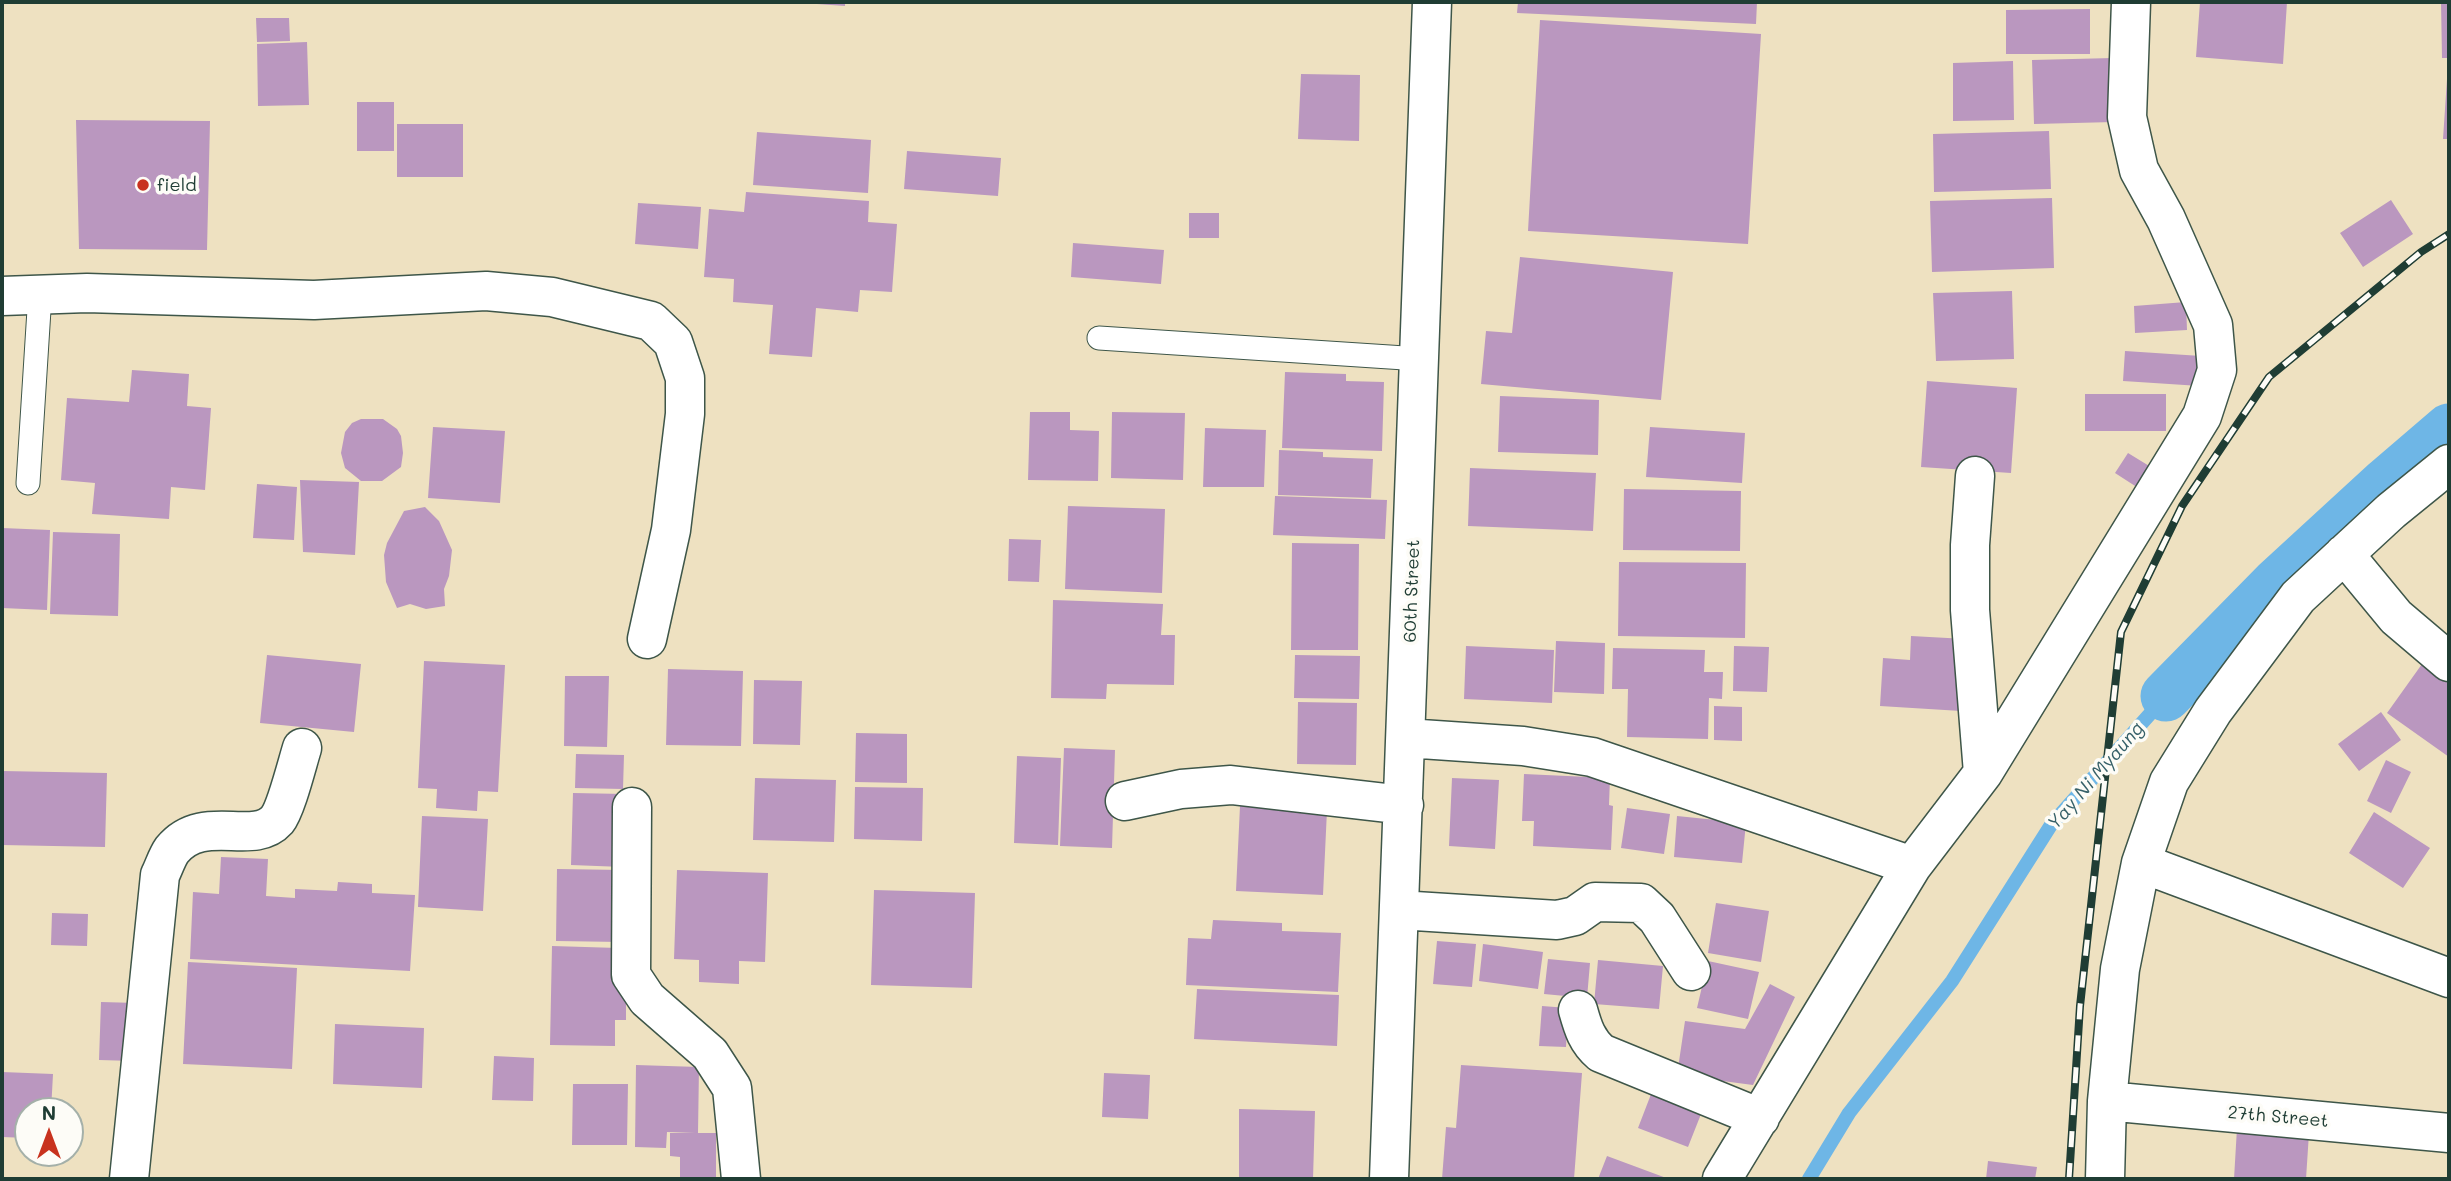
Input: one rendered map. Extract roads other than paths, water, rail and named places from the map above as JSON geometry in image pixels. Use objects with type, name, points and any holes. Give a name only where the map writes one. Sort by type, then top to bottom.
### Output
[{"type":"street","name":"60th Street","points":[[1389,1179],[1432,2]]},
{"type":"street","points":[[1722,1179],[1912,866],[1983,773],[2202,416],[2217,370],[2213,325],[2166,219],[2139,170],[2127,117],[2131,2]]},
{"type":"street","points":[[2,296],[87,293],[314,300],[486,291],[552,297],[651,321],[673,342],[685,378],[685,414],[671,530],[647,639]]},
{"type":"street","points":[[2105,1179],[2107,1101],[2120,969],[2141,863],[2169,782],[2213,711],[2298,597],[2391,511],[2449,464]]},
{"type":"street","points":[[1975,476],[1970,545],[1970,610],[1983,773]]},
{"type":"street","points":[[2344,554],[2401,622],[2449,662]]},
{"type":"street","points":[[1406,738],[1522,746],[1592,757],[1912,866]]},
{"type":"street","points":[[129,1179],[160,875],[171,851],[190,835],[215,830],[257,831],[269,827],[279,818],[302,748]]},
{"type":"street","points":[[1125,801],[1181,789],[1231,785],[1404,805]]},
{"type":"street","points":[[632,807],[631,975],[647,999],[710,1054],[732,1088],[741,1179]]},
{"type":"street","points":[[2141,863],[2449,978]]},
{"type":"street","points":[[1399,910],[1557,920],[1575,916],[1595,902],[1641,903],[1657,918],[1691,971]]},
{"type":"street","points":[[1578,1010],[1584,1031],[1591,1044],[1601,1053],[1760,1118]]},
{"type":"street","name":"27th Street","points":[[2107,1101],[2449,1133]]},
{"type":"lane","points":[[28,483],[40,295]]},
{"type":"lane","points":[[1099,338],[1420,359]]},
{"type":"waterway","name":"Yay Ni Myaung","points":[[2166,696],[2276,584],[2449,429]]},
{"type":"waterway","name":"Yay Ni Myaung","points":[[1809,1179],[1849,1113],[1952,981],[2051,825],[2166,696]]},
{"type":"railway","points":[[2069,1179],[2080,1006],[2121,632],[2182,506],[2269,377],[2421,252],[2449,234]]},
{"type":"place","name":"field","points":[[143,185]]}]
